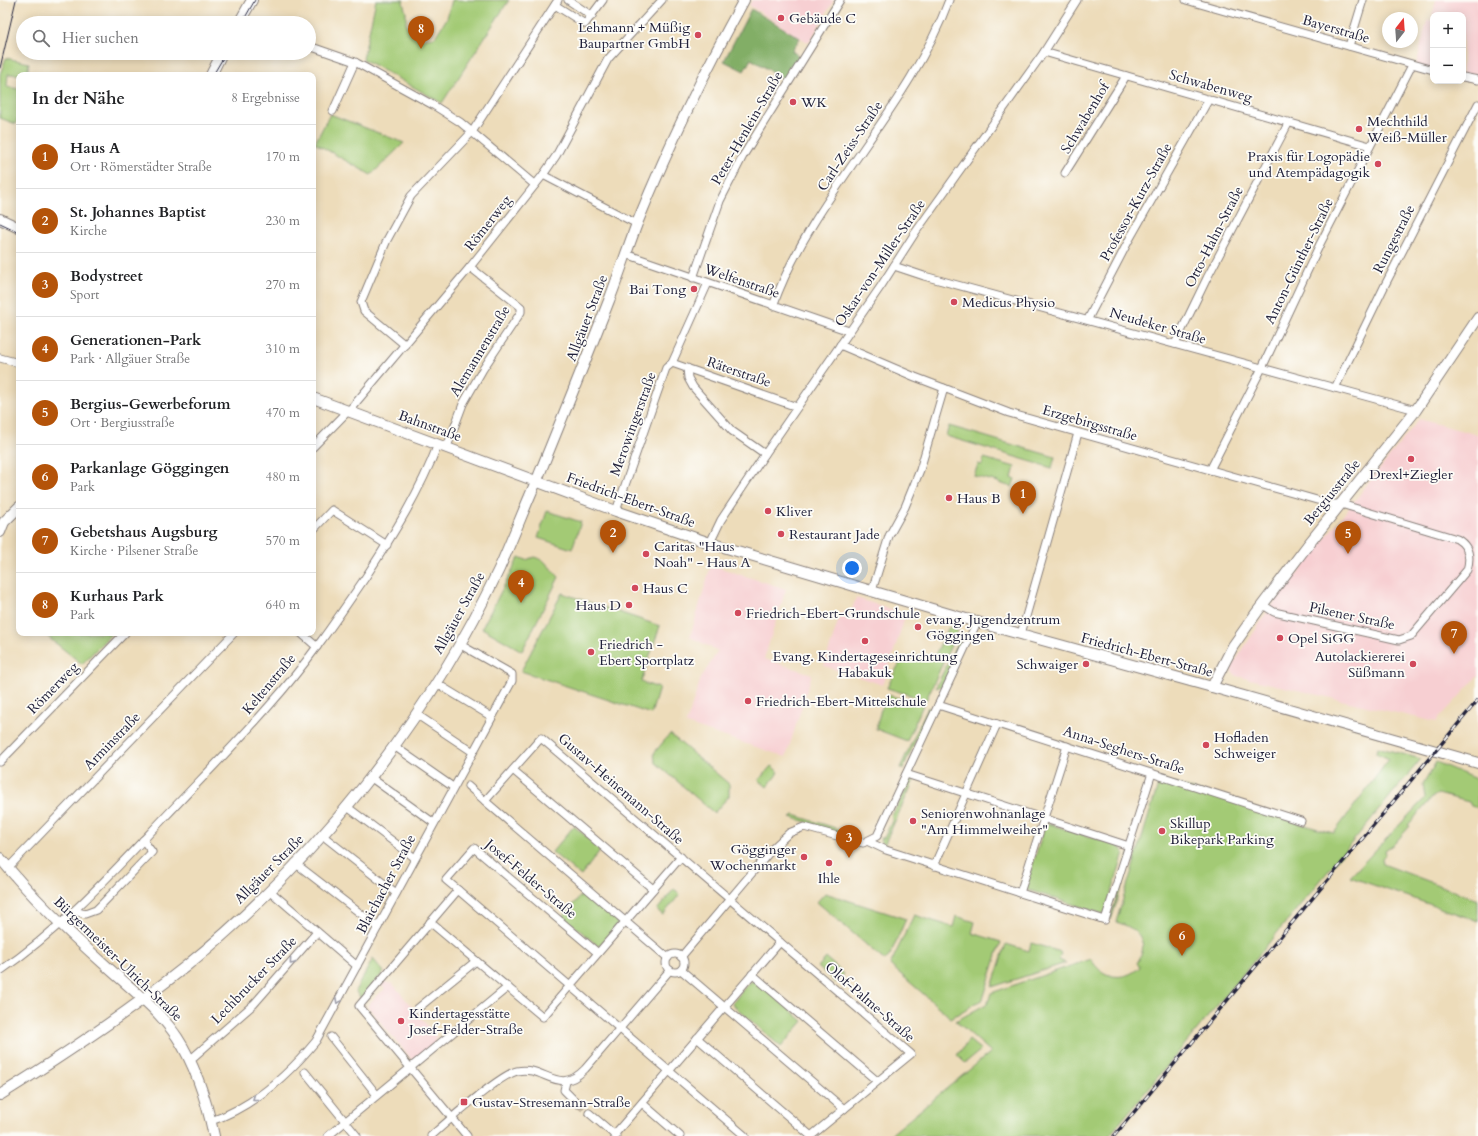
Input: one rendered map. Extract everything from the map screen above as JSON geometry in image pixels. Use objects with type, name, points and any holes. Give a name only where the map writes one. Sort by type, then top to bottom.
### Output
[{"type":"street","points":[[243,16],[252,0]]},
{"type":"street","points":[[568,0],[592,16]]},
{"type":"street","points":[[405,345],[364,311],[361,302],[387,240],[411,196],[472,132],[556,3],[585,24],[603,0]]},
{"type":"street","name":"Römerweg","points":[[316,444],[348,411],[405,345],[470,267],[543,175],[556,156],[608,59],[662,0]]},
{"type":"street","name":"Allgäuer Straße","points":[[0,1094],[80,1044],[143,1000],[204,950],[270,890],[322,835],[370,777],[416,714],[459,644],[498,571],[573,393],[637,224],[689,104],[744,0]]},
{"type":"street","name":"Peter-Henlein-Straße","points":[[693,278],[720,201],[743,156],[840,0]]},
{"type":"street","name":"Carl-Zeiss-Straße","points":[[773,306],[781,282],[814,224],[917,68],[934,37],[949,0]]},
{"type":"street","name":"Oskar-von-Miller-Straße","points":[[710,543],[721,520],[797,406],[894,266],[915,233],[1044,52],[1077,0]]},
{"type":"street","name":"Bayerstraße","points":[[1186,0],[1430,69]]},
{"type":"street","points":[[1349,46],[1363,0]]},
{"type":"street","points":[[316,48],[355,62],[433,105],[472,132],[535,185]]},
{"type":"street","name":"Schwabenweg","points":[[1044,52],[1370,146]]},
{"type":"street","points":[[212,72],[218,60]]},
{"type":"street","points":[[333,111],[355,62]]},
{"type":"street","name":"Anton-Günther-Straße","points":[[1210,470],[1262,368],[1320,244],[1412,65]]},
{"type":"street","name":"Schwabenhof","points":[[1065,173],[1126,76]]},
{"type":"street","points":[[1466,78],[1478,80]]},
{"type":"street","name":"Professor-Kurz-Straße","points":[[1088,319],[1129,240],[1209,99]]},
{"type":"street","name":"Rungestraße","points":[[1335,388],[1392,271],[1478,104]]},
{"type":"street","name":"Otto-Hahn-Straße","points":[[1175,344],[1207,278],[1289,122]]},
{"type":"street","points":[[543,175],[637,224]]},
{"type":"street","points":[[0,219],[16,227]]},
{"type":"street","name":"Welfenstraße","points":[[626,254],[849,331]]},
{"type":"street","name":"Neudeker Straße","points":[[894,266],[924,276],[1088,319],[1416,410]]},
{"type":"street","name":"Alemannenstraße","points":[[442,445],[483,369],[521,312],[521,307],[470,267]]},
{"type":"street","name":"Merowingerstraße","points":[[616,510],[666,368],[672,364],[708,283]]},
{"type":"street","name":"Bergiusstraße","points":[[1212,686],[1233,646],[1341,504],[1416,410],[1478,318]]},
{"type":"street","name":"Erzgebirgsstraße","points":[[840,345],[1009,413],[1331,504],[1341,504]]},
{"type":"street","points":[[0,358],[16,362]]},
{"type":"street","name":"Räterstraße","points":[[672,364],[797,406]]},
{"type":"street","points":[[687,368],[688,378],[693,387],[732,431],[765,454]]},
{"type":"street","points":[[872,591],[889,536],[905,507],[920,470],[944,388]]},
{"type":"street","name":"Bahnstraße","points":[[316,399],[536,480]]},
{"type":"street","points":[[1021,634],[1078,433]]},
{"type":"street","name":"Keltenstraße","points":[[0,971],[38,944],[61,923],[143,840],[270,706],[317,648],[387,544],[442,445]]},
{"type":"street","name":"Friedrich-Ebert-Straße","points":[[536,480],[710,543],[977,622],[1212,686],[1478,763]]},
{"type":"street","name":"Pilsener Straße","points":[[1263,605],[1274,612],[1399,640],[1411,636],[1467,570],[1469,564],[1468,553],[1463,543],[1457,539],[1341,504]]},
{"type":"street","points":[[1,530],[7,518],[16,510]]},
{"type":"street","points":[[316,527],[332,510],[387,544]]},
{"type":"street","points":[[681,957],[784,837],[795,830],[804,827],[863,843],[869,842],[877,836],[882,830],[906,774],[977,622]]},
{"type":"street","name":"Römerweg","points":[[0,762],[122,636]]},
{"type":"street","name":"Arminstraße","points":[[8,868],[231,636]]},
{"type":"street","points":[[305,636],[317,648]]},
{"type":"street","name":"Blaichacher Straße","points":[[211,1121],[240,1109],[276,1082],[296,1064],[316,1041],[512,681],[512,674],[459,644]]},
{"type":"street","points":[[436,683],[492,717]]},
{"type":"street","name":"Anna-Seghers-Straße","points":[[938,705],[1301,821]]},
{"type":"street","points":[[416,714],[473,752]]},
{"type":"street","points":[[934,866],[997,724]]},
{"type":"street","name":"Gustav-Heinemann-Straße","points":[[485,801],[541,738],[730,899]]},
{"type":"street","points":[[394,746],[453,788]]},
{"type":"street","points":[[1020,893],[1067,746]]},
{"type":"street","points":[[513,770],[653,889]]},
{"type":"street","points":[[869,842],[883,850],[1105,920],[1152,773]]},
{"type":"street","points":[[906,774],[1129,846]]},
{"type":"street","points":[[370,777],[434,823]]},
{"type":"street","points":[[468,786],[668,958]]},
{"type":"street","points":[[346,806],[415,858]]},
{"type":"street","points":[[322,835],[396,893]]},
{"type":"street","points":[[74,910],[85,914],[96,910],[103,903],[152,852],[143,840]]},
{"type":"street","name":"Josef-Felder-Straße","points":[[598,953],[474,848],[446,880],[745,1136]]},
{"type":"street","name":"Gustav-Heinemann-Straße","points":[[625,921],[681,857]]},
{"type":"street","name":"Bürgermeister-Ulrich-Straße","points":[[0,858],[61,923],[143,1000],[174,1033],[190,1060],[211,1121],[214,1136]]},
{"type":"street","points":[[295,863],[378,927]]},
{"type":"street","points":[[270,890],[357,966]]},
{"type":"street","points":[[458,890],[359,1006],[467,1136]]},
{"type":"street","name":"Olof-Palme-Straße","points":[[730,899],[911,1054],[811,1136]]},
{"type":"street","points":[[430,922],[542,1017],[625,921]]},
{"type":"street","name":"Lechbrucker Straße","points":[[190,1060],[254,1004],[317,932]]},
{"type":"street","points":[[588,1113],[615,1135],[780,942]]},
{"type":"street","points":[[673,954],[681,957],[684,962],[681,970],[675,972],[670,970],[667,965],[668,958],[673,954]]},
{"type":"street","points":[[417,1010],[476,960]]},
{"type":"street","points":[[431,1136],[507,1075],[518,1070],[532,1072],[566,1082],[573,1080],[580,1074],[670,970]]},
{"type":"street","points":[[681,970],[844,1109]]},
{"type":"street","points":[[752,974],[877,1081]]},
{"type":"street","points":[[328,1136],[508,987]]},
{"type":"street","points":[[331,1038],[377,1095]]},
{"type":"street","points":[[697,1038],[811,1136]]},
{"type":"street","points":[[305,1072],[357,1136]]},
{"type":"street","points":[[566,1082],[564,1090],[578,1104]]},
{"type":"street","points":[[642,1103],[680,1136]]},
{"type":"shaded area","points":[[752,0],[834,0],[809,43],[749,5]]},
{"type":"shaded area","points":[[1436,0],[1478,0],[1478,80],[1466,78],[1466,12],[1433,12]]},
{"type":"shaded area","points":[[1427,21],[1430,21],[1430,69],[1416,66]]},
{"type":"shaded area","points":[[1419,419],[1478,435],[1478,676],[1436,722],[1236,676],[1232,672],[1232,666],[1269,609]]},
{"type":"shaded area","points":[[711,565],[786,589],[764,659],[812,674],[786,757],[686,724],[701,678],[718,651],[690,637]]},
{"type":"shaded area","name":"Evang. Kindertageseinrichtung Habakuk","points":[[856,598],[906,614],[883,685],[824,666],[841,612],[850,615]]},
{"type":"shaded area","name":"Kindertagesstätte Josef-Felder-Straße","points":[[384,982],[393,984],[436,1036],[434,1044],[416,1059],[412,1060],[367,1006],[385,989],[381,985]]},
{"type":"green space","points":[[376,0],[404,0],[406,25],[412,33],[421,39],[435,37],[447,18],[452,0],[509,0],[442,103],[363,59]]},
{"type":"green space","points":[[751,9],[800,38],[792,51],[800,57],[786,80],[751,59],[744,71],[724,61]]},
{"type":"green space","points":[[6,58],[29,63],[28,72],[16,72],[16,74],[8,74],[7,87],[16,88],[16,124],[0,118],[0,74]]},
{"type":"green space","points":[[330,114],[404,143],[371,175],[316,144]]},
{"type":"green space","points":[[949,426],[1055,457],[1052,468],[946,436]]},
{"type":"green space","points":[[984,458],[1015,467],[1012,478],[1015,479],[1012,487],[974,476],[978,464],[982,465]]},
{"type":"green space","points":[[547,511],[581,522],[572,549],[538,538]]},
{"type":"green space","points":[[519,557],[526,560],[534,557],[543,560],[559,577],[522,651],[482,628]]},
{"type":"green space","name":"Friedrich - Ebert Sportplatz","points":[[562,593],[660,626],[641,682],[659,688],[651,714],[521,671]]},
{"type":"green space","points":[[949,627],[958,630],[926,700],[887,688],[895,671],[903,660],[914,656],[934,657]]},
{"type":"green space","points":[[47,636],[109,636],[82,664]]},
{"type":"green space","points":[[958,641],[962,643],[942,687],[940,686],[938,688],[936,687]]},
{"type":"green space","points":[[888,695],[923,705],[907,741],[876,729],[883,701]]},
{"type":"green space","points":[[928,707],[931,710],[928,713],[904,766],[905,768],[900,768]]},
{"type":"green space","points":[[670,734],[729,784],[729,796],[714,813],[655,762],[654,753]]},
{"type":"green space","points":[[1377,747],[1421,759],[1109,1136],[889,1136],[991,1052],[956,1021],[988,1003],[991,993],[1091,959],[1101,971],[1114,976],[1127,975],[1140,967],[1137,963],[1143,948],[1140,936],[1130,928],[1116,922],[1160,779],[1334,833],[1389,759],[1376,753]]},
{"type":"green space","points":[[1436,762],[1478,780],[1478,808],[1471,806],[1469,802],[1438,794],[1434,796],[1408,825],[1410,826],[1394,844],[1385,850],[1386,854],[1382,858],[1383,864],[1478,900],[1478,921],[1350,877],[1425,798],[1423,785]]},
{"type":"green space","points":[[771,766],[779,772],[767,787],[759,780]]},
{"type":"green space","points":[[909,779],[914,780],[884,845],[881,838],[884,838],[893,819],[891,817],[908,786],[906,784]]},
{"type":"green space","points":[[794,815],[845,831],[844,834],[790,817]]},
{"type":"green space","points":[[1046,823],[1119,846],[1124,853],[1106,910],[1103,914],[1025,889]]},
{"type":"green space","points":[[574,826],[601,849],[581,876],[552,852]]},
{"type":"green space","points":[[1131,849],[1133,850],[1111,920],[1110,918]]},
{"type":"green space","points":[[674,889],[680,894],[663,915],[657,910]]},
{"type":"green space","points":[[585,891],[617,920],[617,925],[598,946],[563,916]]},
{"type":"green space","points":[[825,893],[906,919],[890,955],[885,961],[817,902]]},
{"type":"green space","points":[[914,915],[953,927],[956,916],[975,922],[972,933],[1001,942],[983,999],[951,1018],[890,965]]},
{"type":"green space","points":[[1031,943],[1061,952],[1059,960],[1066,963],[992,987],[1006,944],[1029,951]]},
{"type":"green space","points":[[826,958],[844,974],[836,983],[818,967]]},
{"type":"green space","points":[[373,959],[384,972],[361,998],[355,991]]},
{"type":"green space","points":[[753,981],[757,982],[803,1021],[781,1047],[732,1004],[748,983]]},
{"type":"green space","points":[[969,1040],[981,1050],[965,1063],[957,1055]]},
{"type":"tunnel","points":[[578,1104],[589,1113]]},
{"type":"tram line","points":[[0,68],[16,0]]},
{"type":"tram line","points":[[246,16],[255,0]]},
{"type":"tram line","points":[[215,72],[222,60]]},
{"type":"tram line","points":[[0,223],[16,231]]},
{"type":"railway","points":[[1114,1136],[1478,700]]},
{"type":"place","name":"Gebäude C","points":[[781,18]]},
{"type":"place","name":"Lehmann + Müßig Baupartner GmbH","points":[[698,35]]},
{"type":"place","name":"Kurhaus Park","points":[[421,49]]},
{"type":"place","name":"WK","points":[[793,102]]},
{"type":"place","name":"Mechthild Weiß-Müller","points":[[1359,129]]},
{"type":"place","name":"Praxis für Logopädie und Atempädagogik","points":[[1378,164]]},
{"type":"place","name":"Bai Tong","points":[[694,289]]},
{"type":"place","name":"Medicus Physio","points":[[954,302]]},
{"type":"place","name":"Drexl+Ziegler","points":[[1411,459]]},
{"type":"place","name":"Haus B","points":[[949,498]]},
{"type":"place","name":"Kliver","points":[[768,511]]},
{"type":"place","name":"Haus A","points":[[1023,514]]},
{"type":"place","name":"Restaurant Jade","points":[[781,534]]},
{"type":"place","name":"St. Johannes Baptist","points":[[613,553]]},
{"type":"place","name":"Caritas \"Haus Noah\" - Haus A","points":[[646,554]]},
{"type":"place","name":"Bergius-Gewerbeforum","points":[[1348,554]]},
{"type":"place","name":"Haus C","points":[[635,588]]},
{"type":"place","name":"Generationen-Park","points":[[521,603]]},
{"type":"place","name":"Haus D","points":[[629,605]]},
{"type":"place","name":"Friedrich-Ebert-Grundschule","points":[[738,613]]},
{"type":"place","name":"evang. Jugendzentrum Göggingen","points":[[918,627]]},
{"type":"place","name":"Opel SiGG","points":[[1280,638]]},
{"type":"place","name":"Evang. Kindertageseinrichtung Habakuk","points":[[865,641]]},
{"type":"place","name":"Friedrich - Ebert Sportplatz","points":[[591,652]]},
{"type":"place","name":"Gebetshaus Augsburg","points":[[1454,654]]},
{"type":"place","name":"Schwaiger","points":[[1086,664]]},
{"type":"place","name":"Autolackiererei Süßmann","points":[[1413,664]]},
{"type":"place","name":"Friedrich-Ebert-Mittelschule","points":[[748,701]]},
{"type":"place","name":"Hofladen Schweiger","points":[[1206,745]]},
{"type":"place","name":"Seniorenwohnanlage \"Am Himmelweiher\"","points":[[913,821]]},
{"type":"place","name":"Skillup Bikepark Parking","points":[[1162,831]]},
{"type":"place","name":"Gögginger Wochenmarkt","points":[[804,857]]},
{"type":"place","name":"Bodystreet","points":[[849,858]]},
{"type":"place","name":"Ihle","points":[[829,863]]},
{"type":"place","name":"Parkanlage Göggingen","points":[[1182,956]]},
{"type":"place","name":"Kindertagesstätte Josef-Felder-Straße","points":[[401,1021]]},
{"type":"place","name":"Gustav-Stresemann-Straße","points":[[464,1102]]}]
